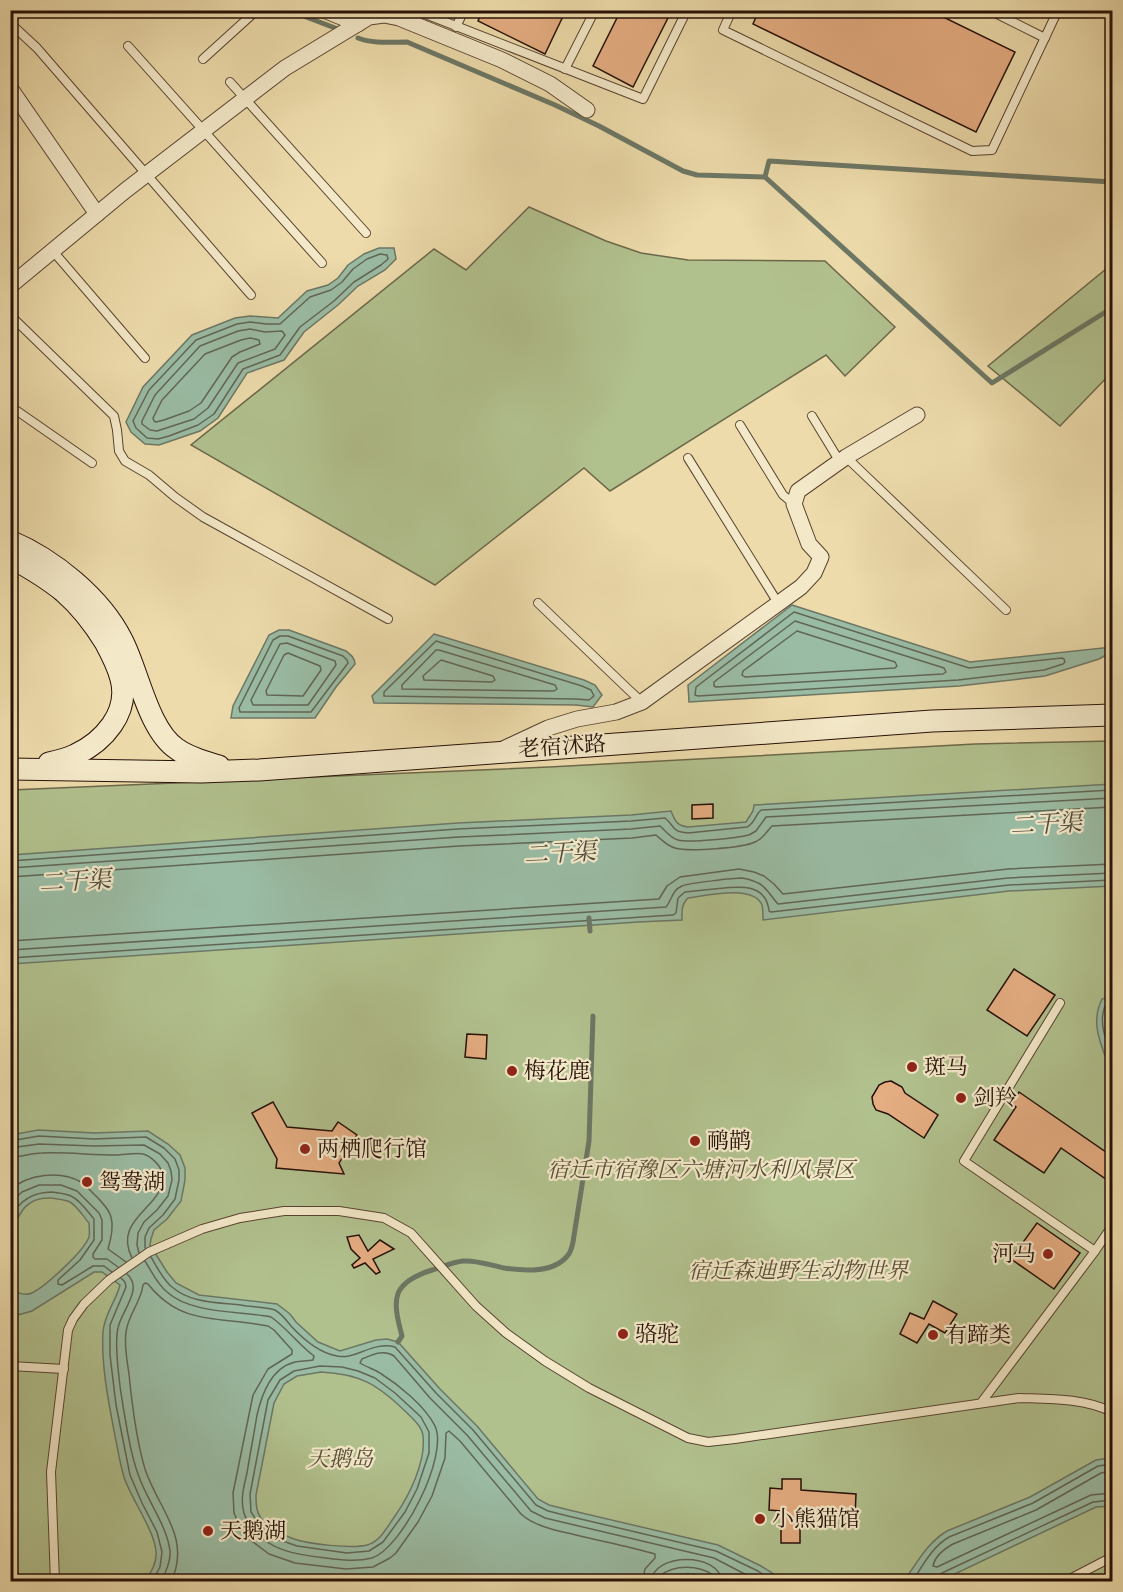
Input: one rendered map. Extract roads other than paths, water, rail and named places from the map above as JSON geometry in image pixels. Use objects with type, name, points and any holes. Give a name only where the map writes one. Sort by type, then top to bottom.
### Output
[{"type":"main road","points":[[10,541],[42,557],[90,596],[122,639],[152,715],[169,742],[190,757],[234,771]]},
{"type":"main road","points":[[10,557],[36,571],[65,593],[91,622],[109,650],[119,672],[123,691],[116,719],[93,745],[68,758],[18,769]]},
{"type":"main road","name":"老宿沭路","points":[[18,769],[234,771],[932,720],[1113,715]]},
{"type":"street","points":[[324,10],[358,24]]},
{"type":"street","points":[[10,286],[146,174],[285,68],[369,17],[384,15],[399,18],[502,60],[550,84],[586,110]]},
{"type":"street","points":[[10,88],[97,214]]},
{"type":"street","points":[[495,752],[548,728],[577,719],[616,712],[642,702],[801,587],[814,573],[821,557],[809,544],[794,504],[798,491],[843,460],[917,415]]},
{"type":"lane","points":[[202,59],[257,10]]},
{"type":"lane","points":[[415,10],[643,99],[687,10]]},
{"type":"lane","points":[[456,27],[464,10]]},
{"type":"lane","points":[[565,69],[595,10]]},
{"type":"lane","points":[[732,10],[723,30],[972,151],[992,150],[1058,10]]},
{"type":"lane","points":[[989,10],[1045,38]]},
{"type":"lane","points":[[10,23],[37,48],[251,295]]},
{"type":"lane","points":[[128,46],[322,263]]},
{"type":"lane","points":[[230,82],[366,233]]},
{"type":"lane","points":[[52,250],[145,358]]},
{"type":"lane","points":[[10,315],[114,416],[119,451],[125,461],[149,475],[203,517],[388,619]]},
{"type":"lane","points":[[10,406],[92,463]]},
{"type":"lane","points":[[812,416],[843,460],[1006,610]]},
{"type":"lane","points":[[740,425],[783,495],[794,504]]},
{"type":"lane","points":[[688,459],[778,603]]},
{"type":"lane","points":[[538,603],[642,702]]},
{"type":"lane","points":[[1060,1003],[964,1161],[1095,1251]]},
{"type":"lane","points":[[55,1581],[51,1472],[68,1330],[73,1319],[84,1304],[109,1280],[149,1252],[202,1230],[240,1218],[284,1211],[339,1211],[384,1218],[411,1233],[476,1306],[506,1333],[589,1388],[688,1438],[708,1442],[735,1439],[1019,1398],[1059,1399],[1090,1404],[1113,1412]]},
{"type":"lane","points":[[981,1403],[1113,1226]]},
{"type":"lane","points":[[10,1366],[63,1370]]},
{"type":"lane","points":[[1064,1581],[1113,1557]]},
{"type":"water","points":[[379,248],[394,248],[396,259],[385,270],[358,286],[304,332],[284,360],[247,373],[218,418],[200,431],[159,445],[145,444],[131,432],[126,422],[143,387],[192,335],[235,318],[250,316],[278,318],[307,291],[328,285],[338,278],[348,265],[364,254]]},
{"type":"water","points":[[792,605],[970,662],[1112,647],[1112,652],[1099,659],[1045,676],[959,686],[689,702],[688,685]]},
{"type":"water","points":[[279,630],[289,630],[346,651],[351,655],[355,664],[315,718],[231,718],[233,706],[269,635]]},
{"type":"water","points":[[434,634],[584,680],[595,685],[602,695],[593,707],[374,703],[372,696]]},
{"type":"water","name":"二干渠","points":[[1112,784],[1112,886],[1009,891],[763,920],[762,905],[757,899],[749,895],[728,893],[688,898],[683,905],[682,920],[11,964],[11,855],[458,823],[671,811],[677,822],[688,827],[746,822],[754,805]]},
{"type":"water","points":[[1112,998],[1112,1070],[1103,1051],[1097,1025],[1102,999]]},
{"type":"water","points":[[38,1130],[94,1133],[148,1131],[180,1155],[185,1168],[181,1201],[167,1219],[154,1230],[150,1245],[176,1283],[199,1295],[277,1304],[318,1342],[340,1351],[376,1340],[387,1339],[398,1342],[477,1426],[538,1499],[549,1505],[718,1545],[761,1566],[785,1581],[712,1581],[700,1575],[680,1574],[661,1582],[145,1581],[156,1560],[155,1544],[127,1486],[115,1436],[104,1371],[104,1326],[120,1285],[102,1272],[94,1272],[32,1311],[11,1317],[11,1289],[18,1293],[32,1293],[64,1268],[86,1243],[89,1237],[89,1223],[70,1202],[42,1198],[25,1207],[11,1232],[11,1135]],"holes":[[[321,1372],[335,1373],[367,1382],[386,1394],[416,1422],[423,1436],[422,1457],[406,1499],[383,1534],[376,1541],[367,1545],[330,1545],[294,1539],[277,1532],[266,1524],[259,1515],[257,1507],[256,1495],[274,1403],[284,1384],[297,1376]]]},
{"type":"water","points":[[1112,1458],[1112,1506],[1096,1507],[942,1581],[904,1581],[928,1547],[947,1531],[1030,1497],[1096,1460]]},
{"type":"waterway","points":[[288,10],[335,28]]},
{"type":"waterway","points":[[358,38],[376,42],[407,42],[555,105],[683,171],[697,175],[765,177],[992,383],[1112,308]]},
{"type":"waterway","points":[[765,177],[769,161],[1112,182]]},
{"type":"waterway","points":[[589,918],[590,931]]},
{"type":"waterway","points":[[398,1342],[402,1336],[396,1302],[398,1294],[402,1287],[419,1275],[463,1261],[512,1269],[547,1268],[562,1261],[569,1254],[573,1242],[589,1141],[593,1016]]},
{"type":"place","name":"斑马","points":[[912,1067]]},
{"type":"place","name":"梅花鹿","points":[[512,1071]]},
{"type":"place","name":"剑羚","points":[[961,1098]]},
{"type":"place","name":"鸸鹋","points":[[695,1141]]},
{"type":"place","name":"两栖爬行馆","points":[[305,1149]]},
{"type":"place","name":"鸳鸯湖","points":[[87,1182]]},
{"type":"place","name":"河马","points":[[1048,1254]]},
{"type":"place","name":"骆驼","points":[[623,1334]]},
{"type":"place","name":"有蹄类","points":[[933,1335]]},
{"type":"place","name":"小熊猫馆","points":[[760,1519]]},
{"type":"place","name":"天鹅湖","points":[[208,1531]]},
{"type":"park label","name":"宿迁市宿豫区六塘河水利风景区","points":[[701,1170]]},
{"type":"park label","name":"宿迁森迪野生动物世界","points":[[798,1271]]},
{"type":"park label","name":"天鹅岛","points":[[340,1459]]}]
